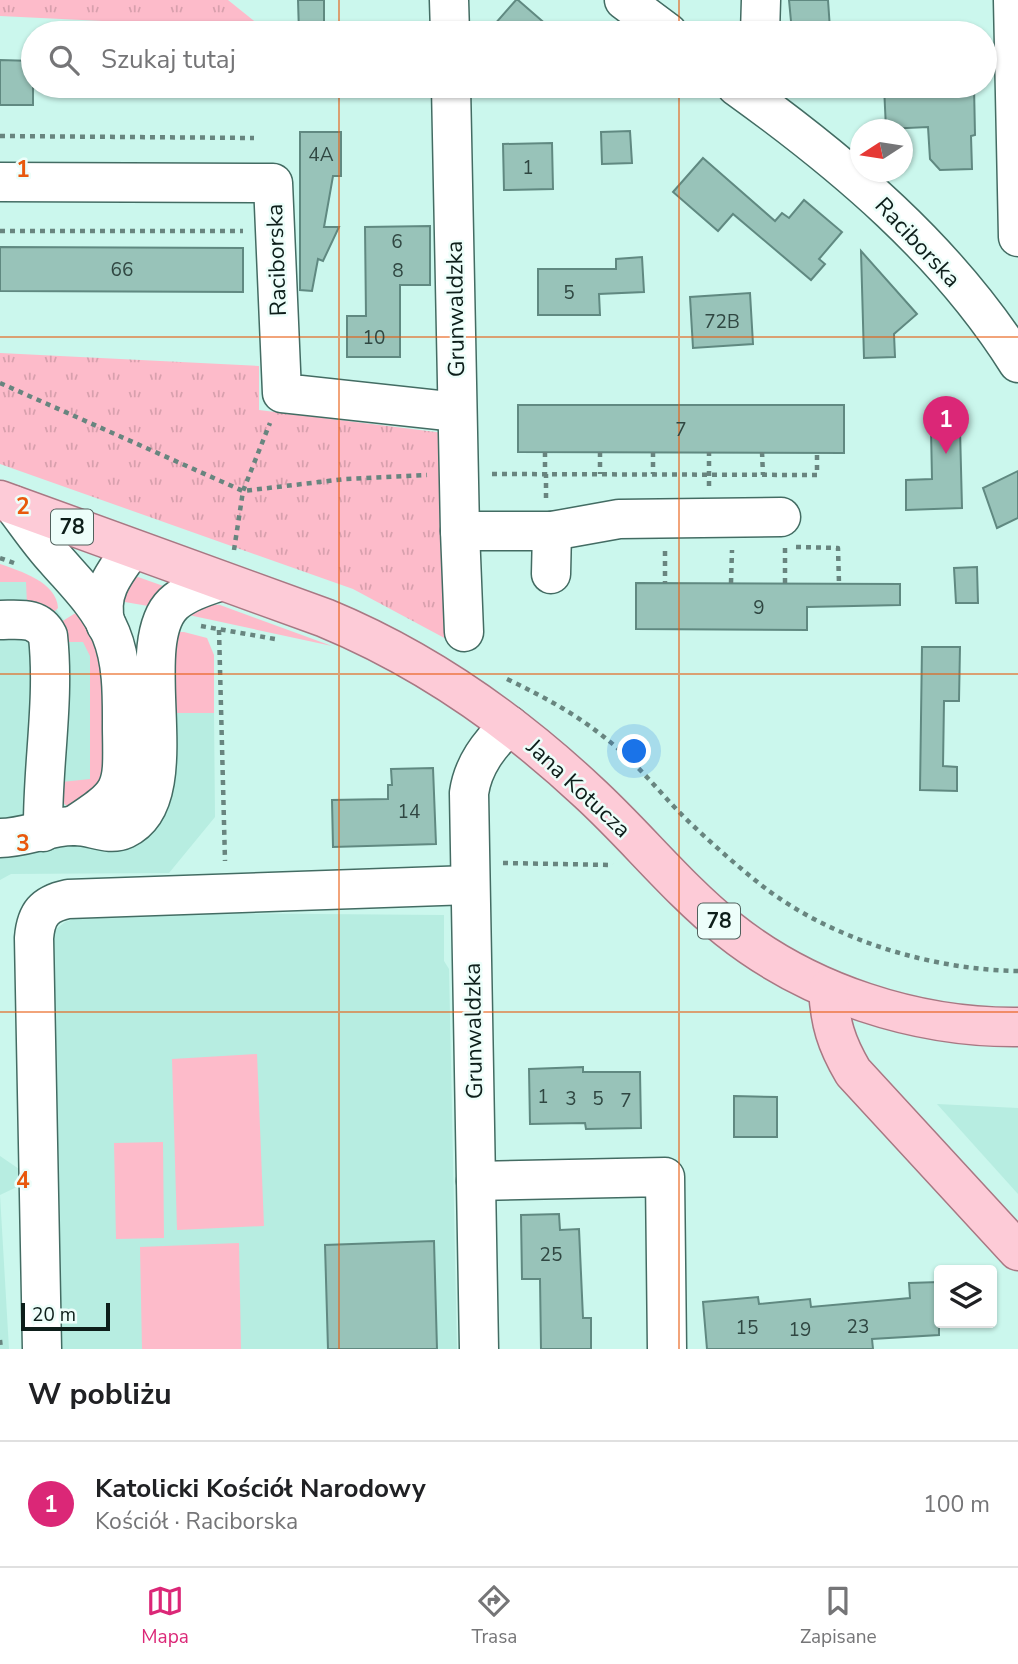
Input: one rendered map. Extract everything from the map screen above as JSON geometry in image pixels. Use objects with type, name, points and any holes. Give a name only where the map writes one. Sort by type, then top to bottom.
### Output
[{"type":"main road","name":"Jana Kotucza","points":[[7,503],[132,549],[227,565],[365,635],[461,689],[509,725],[589,793],[726,927],[770,959],[828,989]]},
{"type":"main road","name":"78","points":[[828,989],[895,1011],[943,1021],[983,1027],[1018,1027]]},
{"type":"main road","points":[[828,989],[830,1018],[839,1048],[853,1072],[1018,1251]]},
{"type":"street","points":[[449,0],[450,21]]},
{"type":"street","points":[[624,0],[652,21]]},
{"type":"street","points":[[760,21],[761,0]]},
{"type":"street","points":[[1013,0],[1018,237]]},
{"type":"street","name":"Grunwaldzka","points":[[451,98],[464,632]]},
{"type":"street","name":"Raciborska","points":[[752,98],[817,146],[873,194],[1012,339]]},
{"type":"street","name":"Raciborska","points":[[0,182],[273,183],[282,393]]},
{"type":"street","points":[[282,393],[457,412]]},
{"type":"street","points":[[7,503],[83,590],[106,625]]},
{"type":"street","points":[[460,531],[552,531],[619,519],[783,532]]},
{"type":"street","points":[[551,574],[552,531]]},
{"type":"street","points":[[58,829],[111,800],[123,773],[121,685],[116,652],[106,625],[103,606],[112,576],[132,549]]},
{"type":"street","points":[[0,838],[58,829],[115,833],[132,825],[144,813],[157,769],[157,653],[163,618],[173,603],[227,565]]},
{"type":"street","points":[[0,620],[34,621],[44,628],[48,636],[48,750],[42,795],[58,829]]},
{"type":"street","name":"Grunwaldzka","points":[[479,1349],[476,1181],[485,874],[469,807],[471,783],[484,753],[509,725]]},
{"type":"street","points":[[42,1349],[34,938],[37,917],[48,905],[68,900],[226,894],[485,874]]},
{"type":"street","points":[[476,1181],[665,1177],[667,1349]]},
{"type":"path","points":[[0,136],[254,138]]},
{"type":"path","points":[[0,231],[238,232]]},
{"type":"path","points":[[0,383],[243,491],[345,479],[459,474],[817,475],[817,452]]},
{"type":"path","points":[[227,565],[243,491],[282,393]]},
{"type":"path","points":[[545,452],[545,474]]},
{"type":"path","points":[[600,452],[600,474]]},
{"type":"path","points":[[653,452],[653,474]]},
{"type":"path","points":[[762,452],[763,475]]},
{"type":"path","points":[[783,532],[785,583]]},
{"type":"path","points":[[219,630],[226,894]]},
{"type":"path","points":[[505,678],[563,707],[591,727],[645,774],[685,817],[766,889],[811,916],[855,939],[899,953],[943,964],[1018,971]]},
{"type":"path","points":[[485,874],[619,865]]},
{"type":"path","points":[[0,1340],[1,1349]]},
{"type":"shaded area","points":[[0,572],[26,580],[56,609],[76,637],[98,640],[108,712],[214,713],[215,817],[169,873],[11,874],[0,880]]},
{"type":"shaded area","points":[[93,912],[444,915],[444,961],[449,969],[457,1349],[59,1349],[50,941],[55,930],[65,922]]},
{"type":"shaded area","points":[[937,1104],[1018,1108],[1018,1194]]},
{"type":"shaded area","points":[[0,1156],[19,1169],[19,1186],[0,1195]]},
{"type":"shaded area","points":[[0,1195],[9,1349],[0,1349]]},
{"type":"green space","points":[[0,0],[228,0],[254,21],[102,21],[0,16]]},
{"type":"green space","points":[[0,353],[259,366],[259,410],[444,433],[450,641],[353,589],[0,464]]},
{"type":"green space","points":[[0,564],[44,584],[56,599],[58,608],[53,613],[27,604],[26,582],[0,582]]},
{"type":"green space","points":[[138,577],[169,588],[154,607],[119,601],[130,580]]},
{"type":"green space","points":[[211,604],[220,605],[332,646],[184,614]]},
{"type":"green space","points":[[82,609],[101,653],[109,777],[68,807],[61,801],[62,782],[90,779],[90,656],[83,642],[67,642],[61,622]]},
{"type":"green space","points":[[172,632],[207,638],[214,655],[214,713],[168,713]]},
{"type":"green space","points":[[257,1054],[264,1226],[177,1230],[172,1059]]},
{"type":"green space","points":[[163,1142],[164,1238],[116,1239],[114,1143]]},
{"type":"green space","points":[[239,1243],[241,1349],[142,1349],[140,1247]]},
{"type":"building","points":[[298,0],[324,0],[324,21],[299,21]]},
{"type":"building","points":[[518,0],[542,21],[498,21]]},
{"type":"building","points":[[789,0],[828,0],[829,21],[791,21]]},
{"type":"building","points":[[0,60],[21,61],[21,98],[33,98],[33,105],[0,105]]},
{"type":"building","points":[[885,98],[974,98],[972,169],[940,170],[930,159],[928,127],[913,128],[913,119],[886,119]]},
{"type":"building","points":[[630,131],[632,163],[602,164],[601,132]]},
{"type":"building","points":[[300,132],[341,132],[341,176],[333,176],[324,227],[339,227],[323,261],[318,259],[312,291],[300,290]]},
{"type":"building","points":[[552,143],[553,189],[504,190],[503,144]]},
{"type":"building","points":[[703,158],[775,221],[782,213],[789,218],[804,200],[842,232],[819,259],[825,264],[811,280],[733,214],[718,231],[673,192]]},
{"type":"building","points":[[430,226],[430,285],[400,285],[400,357],[347,357],[347,316],[366,316],[365,227]]},
{"type":"building","points":[[0,247],[243,248],[243,292],[0,291]]},
{"type":"building","points":[[861,251],[917,314],[894,334],[895,357],[864,358]]},
{"type":"building","points":[[642,257],[644,292],[599,294],[600,315],[538,315],[538,269],[616,269],[616,259]]},
{"type":"building","points":[[750,293],[753,344],[693,348],[690,297]]},
{"type":"building","points":[[518,405],[844,405],[844,453],[518,452]]},
{"type":"building","points":[[931,429],[960,429],[962,508],[906,510],[906,480],[932,479]]},
{"type":"building","points":[[1018,471],[1018,518],[997,528],[983,488]]},
{"type":"building","points":[[977,567],[978,603],[956,603],[954,568]]},
{"type":"building","points":[[636,583],[900,584],[900,605],[807,607],[807,630],[636,629]]},
{"type":"building","points":[[922,647],[960,647],[959,701],[944,701],[943,766],[957,767],[957,791],[920,790]]},
{"type":"building","points":[[433,768],[436,844],[333,847],[332,800],[388,799],[388,785],[392,785],[391,769]]},
{"type":"building","points":[[583,1067],[583,1072],[640,1072],[641,1128],[586,1129],[585,1123],[530,1124],[529,1069]]},
{"type":"building","points":[[734,1096],[777,1097],[777,1137],[734,1137]]},
{"type":"building","points":[[559,1214],[560,1230],[579,1229],[583,1318],[591,1318],[591,1349],[541,1349],[540,1279],[522,1279],[521,1215]]},
{"type":"building","points":[[434,1241],[437,1349],[328,1349],[325,1245]]},
{"type":"building","points":[[934,1282],[934,1328],[939,1328],[939,1335],[872,1339],[873,1349],[707,1349],[703,1302],[758,1297],[759,1304],[810,1299],[811,1307],[910,1298],[909,1283]]},
{"type":"place","name":"Katolicki Kościół Narodowy","points":[[946,454]]}]
